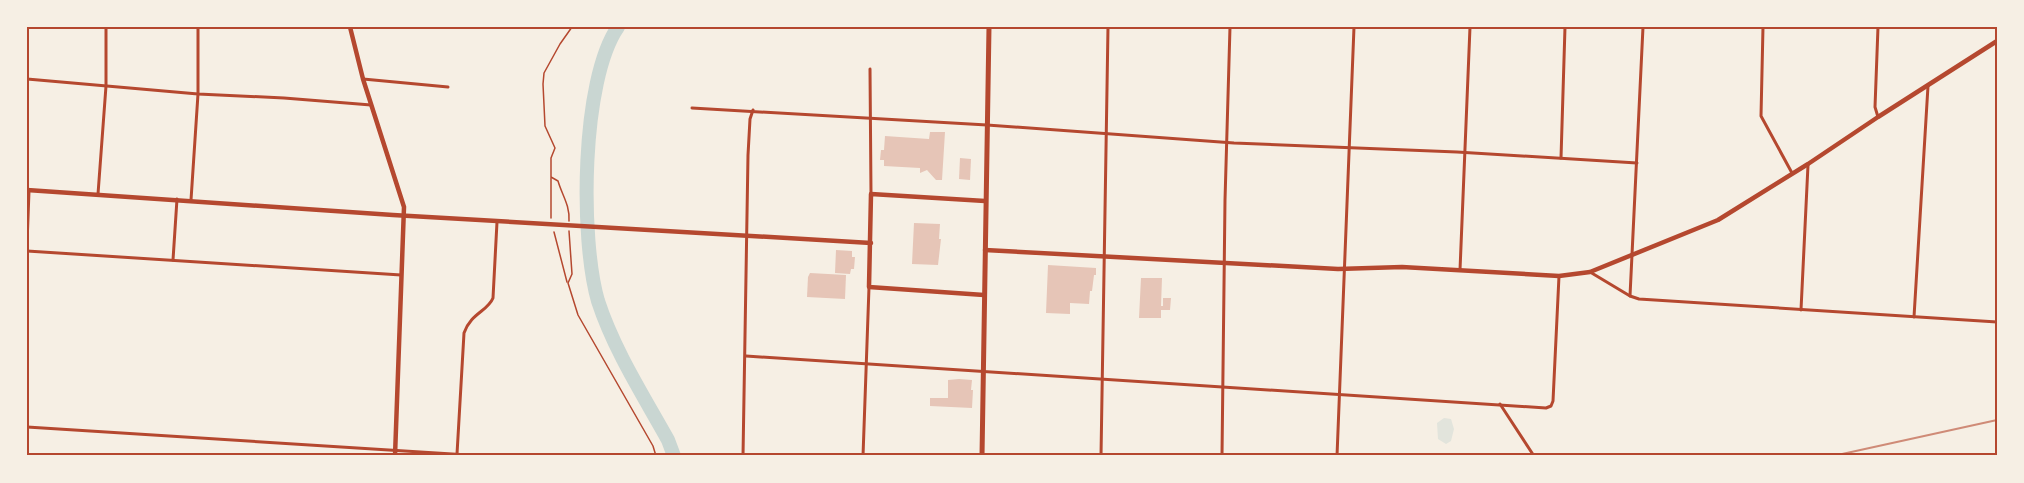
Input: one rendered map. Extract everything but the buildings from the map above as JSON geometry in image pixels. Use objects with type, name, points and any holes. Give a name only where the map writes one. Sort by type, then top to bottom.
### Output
[{"type":"main road","points":[[982,456],[989,27]]},
{"type":"street","points":[[98,194],[106,86],[106,27]]},
{"type":"street","points":[[191,200],[198,94],[198,27]]},
{"type":"street","points":[[350,27],[363,79],[400,192],[404,215],[395,453]]},
{"type":"street","points":[[1101,456],[1108,27]]},
{"type":"street","points":[[1222,456],[1230,27]]},
{"type":"street","points":[[1337,456],[1354,27]]},
{"type":"street","points":[[1460,270],[1470,27]]},
{"type":"street","points":[[1561,158],[1565,27]]},
{"type":"street","points":[[1630,296],[1643,27]]},
{"type":"street","points":[[1763,27],[1761,116],[1793,174]]},
{"type":"street","points":[[1878,27],[1875,107],[1878,117]]},
{"type":"street","points":[[985,250],[1345,269],[1392,267],[1559,276],[1590,272],[1718,220],[1997,41]]},
{"type":"street","points":[[863,456],[871,243],[870,69]]},
{"type":"street","points":[[27,79],[198,94],[371,105]]},
{"type":"street","points":[[363,79],[448,87]]},
{"type":"street","points":[[1914,317],[1928,86]]},
{"type":"street","points":[[692,108],[753,110],[1227,142],[1349,149],[1464,152],[1637,163]]},
{"type":"street","points":[[743,456],[750,119],[753,110]]},
{"type":"street","points":[[1802,310],[1808,164]]},
{"type":"street","points":[[27,244],[28,191],[871,243]]},
{"type":"street","points":[[871,194],[985,201]]},
{"type":"street","points":[[173,260],[177,199]]},
{"type":"street","points":[[457,454],[464,333],[468,322],[491,303],[493,298],[497,220]]},
{"type":"street","points":[[27,250],[401,275]]},
{"type":"street","points":[[1590,272],[1630,296],[1656,301],[1997,322]]},
{"type":"street","points":[[746,356],[1546,408],[1552,404],[1559,276]]},
{"type":"street","points":[[870,287],[984,295]]},
{"type":"street","points":[[1500,404],[1534,456]]},
{"type":"street","points":[[27,427],[395,453],[484,456]]},
{"type":"path","points":[[569,221],[569,207],[558,181],[550,177],[551,158],[555,148],[545,126],[543,84],[544,73],[572,27]]},
{"type":"path","points":[[569,230],[572,274],[567,283],[578,315],[653,446],[656,456]]},
{"type":"shaded area","points":[[1444,418],[1451,419],[1454,429],[1451,441],[1446,444],[1438,439],[1437,423]]},
{"type":"waterway","points":[[618,27],[606,51],[597,83],[591,121],[587,161],[587,201],[592,274],[598,301],[612,337],[668,440],[674,456]]},
{"type":"railway","points":[[1833,456],[1997,420]]}]
